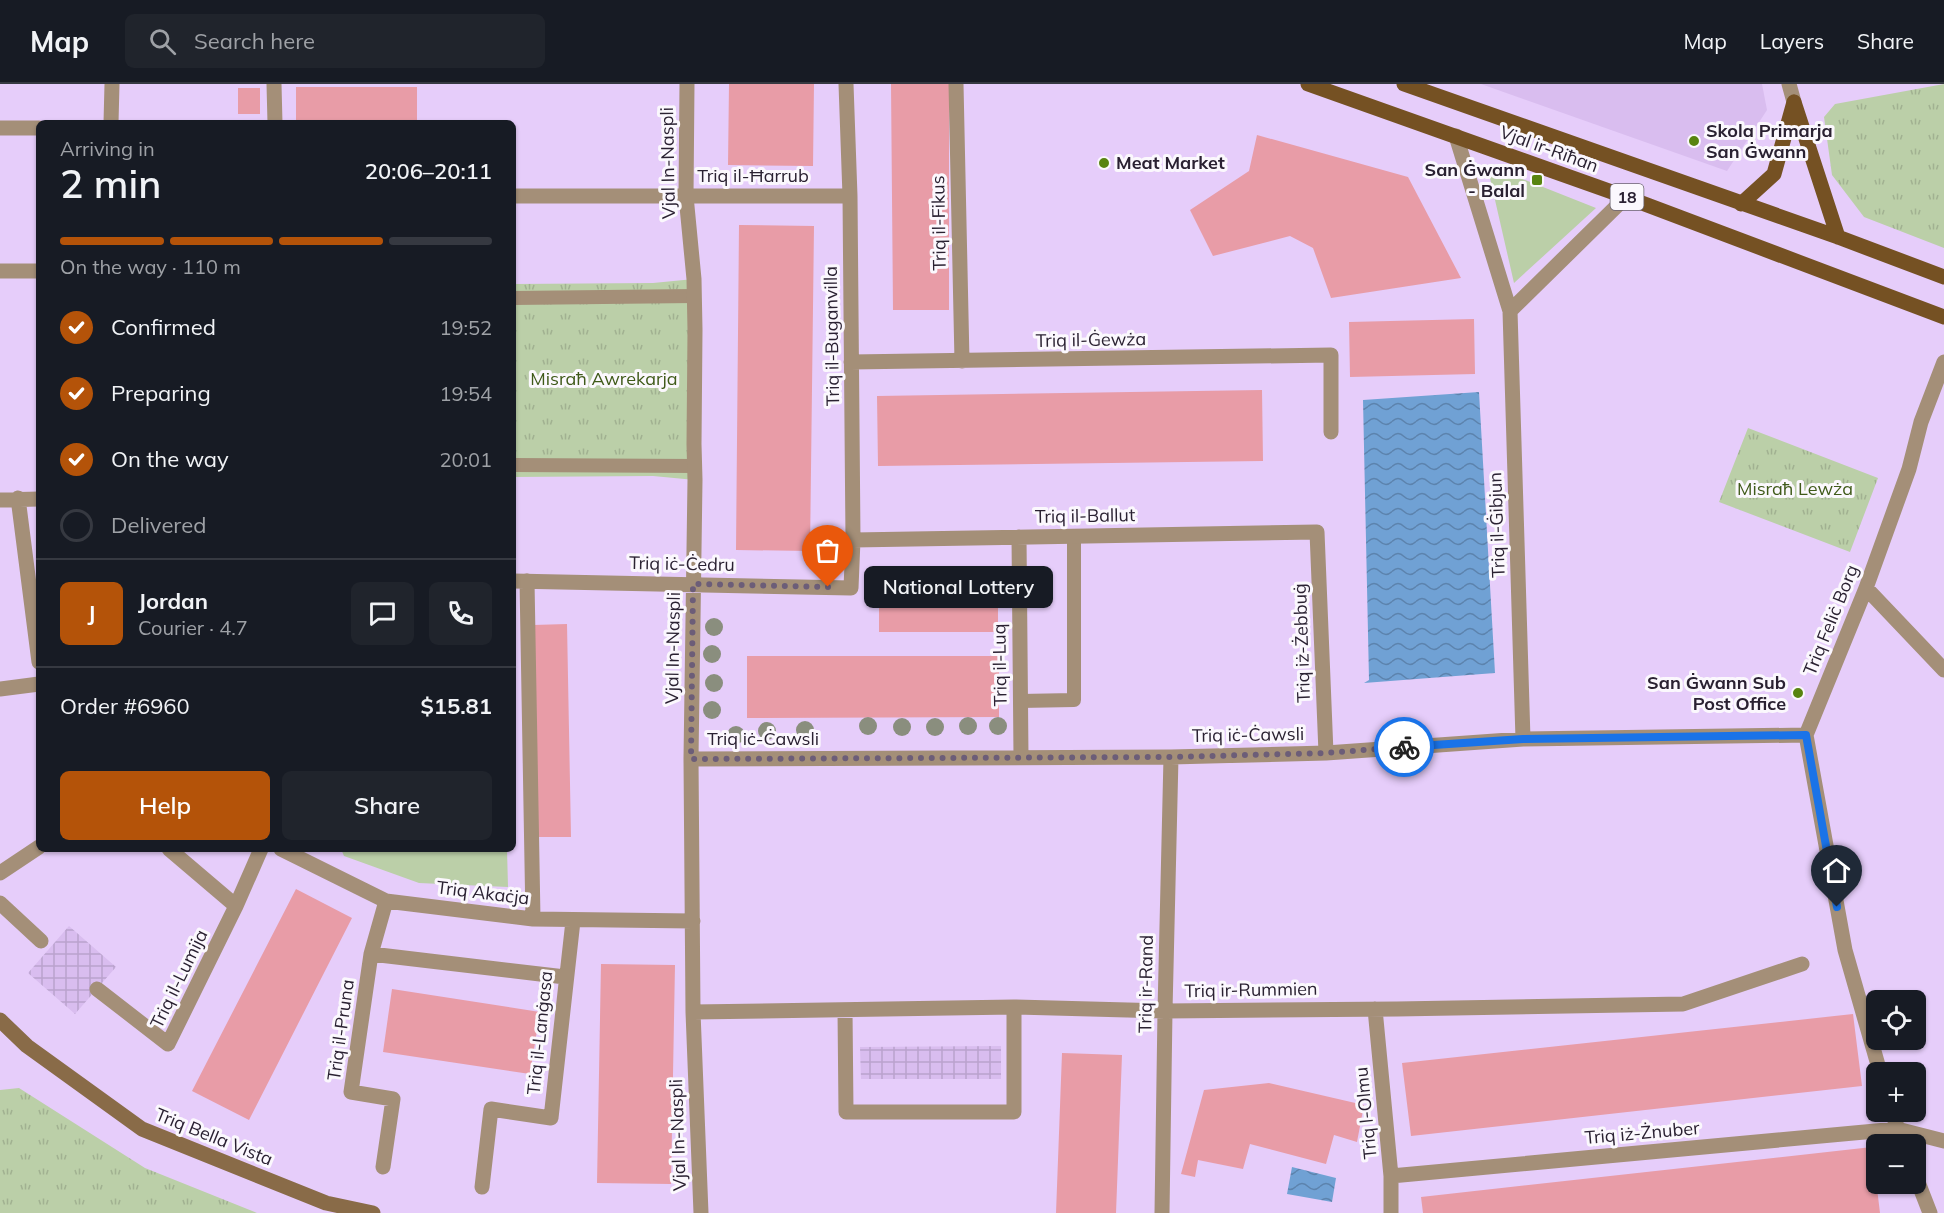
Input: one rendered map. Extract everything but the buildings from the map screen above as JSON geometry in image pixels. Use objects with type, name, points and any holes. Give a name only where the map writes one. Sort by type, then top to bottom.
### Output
[{"type":"main road","name":"Vjal ir-Riħan","points":[[1308,84],[1626,197],[1944,317]]},
{"type":"main road","name":"Vjal ir-Riħan","points":[[1404,84],[1838,237],[1944,277]]},
{"type":"main road","points":[[1741,204],[1774,174],[1794,102]]},
{"type":"main road","points":[[1794,102],[1838,237]]},
{"type":"main road","name":"Triq Bella Vista","points":[[0,1020],[27,1046],[142,1129],[326,1203],[373,1213]]},
{"type":"street","points":[[111,120],[112,84]]},
{"type":"street","points":[[274,84],[275,120]]},
{"type":"street","name":"Vjal In-Naspli","points":[[687,84],[686,196],[694,296],[695,466],[691,759],[693,1012],[701,1213]]},
{"type":"street","name":"Triq il-Buganvilla","points":[[846,84],[850,196],[853,540],[851,588]]},
{"type":"street","name":"Triq il-Fikus","points":[[956,84],[962,361]]},
{"type":"street","points":[[1789,84],[1794,102]]},
{"type":"street","points":[[0,128],[36,128]]},
{"type":"street","name":"Triq il-Ġibjun","points":[[1456,136],[1510,311],[1523,739]]},
{"type":"street","name":"Triq il-Ħarrub","points":[[516,196],[850,196]]},
{"type":"street","points":[[1510,311],[1626,197]]},
{"type":"street","points":[[0,271],[36,271]]},
{"type":"street","name":"Triq il-Ġewża","points":[[851,362],[1331,355],[1331,432]]},
{"type":"street","name":"Triq Feliċ Borg","points":[[1806,735],[1866,588],[1909,469],[1921,422],[1944,362]]},
{"type":"street","points":[[18,498],[36,639]]},
{"type":"street","points":[[0,500],[36,499]]},
{"type":"street","name":"Triq il-Ballut","points":[[853,540],[1317,532]]},
{"type":"street","name":"Triq iż-Żebbuġ","points":[[1317,532],[1326,753]]},
{"type":"street","name":"Triq il-Luq","points":[[1018,537],[1021,757]]},
{"type":"street","points":[[520,581],[533,920]]},
{"type":"street","name":"Triq iċ-Ċedru","points":[[520,581],[851,588]]},
{"type":"street","points":[[1866,588],[1944,670]]},
{"type":"street","points":[[0,688],[36,684]]},
{"type":"street","points":[[1806,735],[1845,950],[1877,1062]]},
{"type":"street","name":"Triq iċ-Ċawsli","points":[[691,759],[1171,757],[1326,753],[1523,739],[1806,735]]},
{"type":"street","name":"Triq ir-Rand","points":[[1162,1213],[1171,757]]},
{"type":"street","points":[[0,873],[36,849]]},
{"type":"street","points":[[173,852],[236,906]]},
{"type":"street","name":"Triq il-Lumija","points":[[97,989],[168,1044],[236,906],[260,852]]},
{"type":"street","name":"Triq Akaċja","points":[[287,852],[386,901],[533,920],[693,921]]},
{"type":"street","name":"Triq il-Pruna","points":[[383,1167],[393,1099],[351,1092],[371,954],[386,901]]},
{"type":"street","points":[[0,903],[41,941]]},
{"type":"street","name":"Triq il-Lanġasa","points":[[482,1187],[491,1109],[551,1118],[573,921]]},
{"type":"street","points":[[371,954],[565,977]]},
{"type":"street","name":"Triq ir-Rummien","points":[[693,1012],[1014,1007],[1165,1011],[1683,1004],[1802,964]]},
{"type":"street","points":[[845,1010],[846,1112],[1014,1112],[1014,1007]]},
{"type":"street","name":"Triq l-Olmu","points":[[1375,1009],[1391,1176],[1391,1213]]},
{"type":"street","points":[[1895,1122],[1899,1134]]},
{"type":"street","points":[[1897,1129],[1944,1141]]},
{"type":"street","name":"Triq iż-Żnuber","points":[[1391,1176],[1897,1129]]},
{"type":"street","points":[[1923,1194],[1930,1213]]},
{"type":"lane","points":[[516,298],[694,296]]},
{"type":"lane","points":[[516,465],[695,466]]},
{"type":"lane","points":[[1020,701],[1074,700],[1074,536]]},
{"type":"shaded area","name":"Skola Primarja San Ġwann","points":[[1481,84],[1762,84],[1767,110],[1727,171]]},
{"type":"shaded area","points":[[69,926],[116,967],[75,1014],[28,973]]},
{"type":"shaded area","points":[[1001,1046],[1001,1079],[861,1079],[860,1047]]},
{"type":"green space","points":[[1944,84],[1944,248],[1864,217],[1832,175],[1824,117],[1835,104]]},
{"type":"green space","points":[[1487,165],[1596,208],[1514,283]]},
{"type":"green space","name":"Misraħ Awrekarja","points":[[694,279],[695,480],[653,476],[516,477],[516,284],[653,283]]},
{"type":"green space","name":"Misraħ Lewża","points":[[1748,428],[1878,478],[1850,552],[1719,502]]},
{"type":"green space","points":[[342,852],[507,852],[508,887],[419,883],[344,856]]},
{"type":"green space","points":[[19,1088],[145,1168],[257,1213],[0,1213],[0,1090]]},
{"type":"water","points":[[1479,392],[1495,673],[1364,683],[1369,680],[1363,400]]},
{"type":"water","points":[[1292,1167],[1336,1178],[1332,1202],[1287,1194]]},
{"type":"way so far","points":[[828,587],[693,584],[691,759],[1171,757],[1326,753],[1404,747]]},
{"type":"place","name":"Skola Primarja San Ġwann","points":[[1694,141]]},
{"type":"place","name":"Meat Market","points":[[1104,163]]},
{"type":"place","name":"San Ġwann - Balal","points":[[1537,180]]},
{"type":"place","name":"National Lottery","points":[[828,587]]},
{"type":"place","name":"San Ġwann Sub Post Office","points":[[1798,693]]},
{"type":"route","points":[[1404,747],[1523,739],[1806,735],[1837,907]]}]
